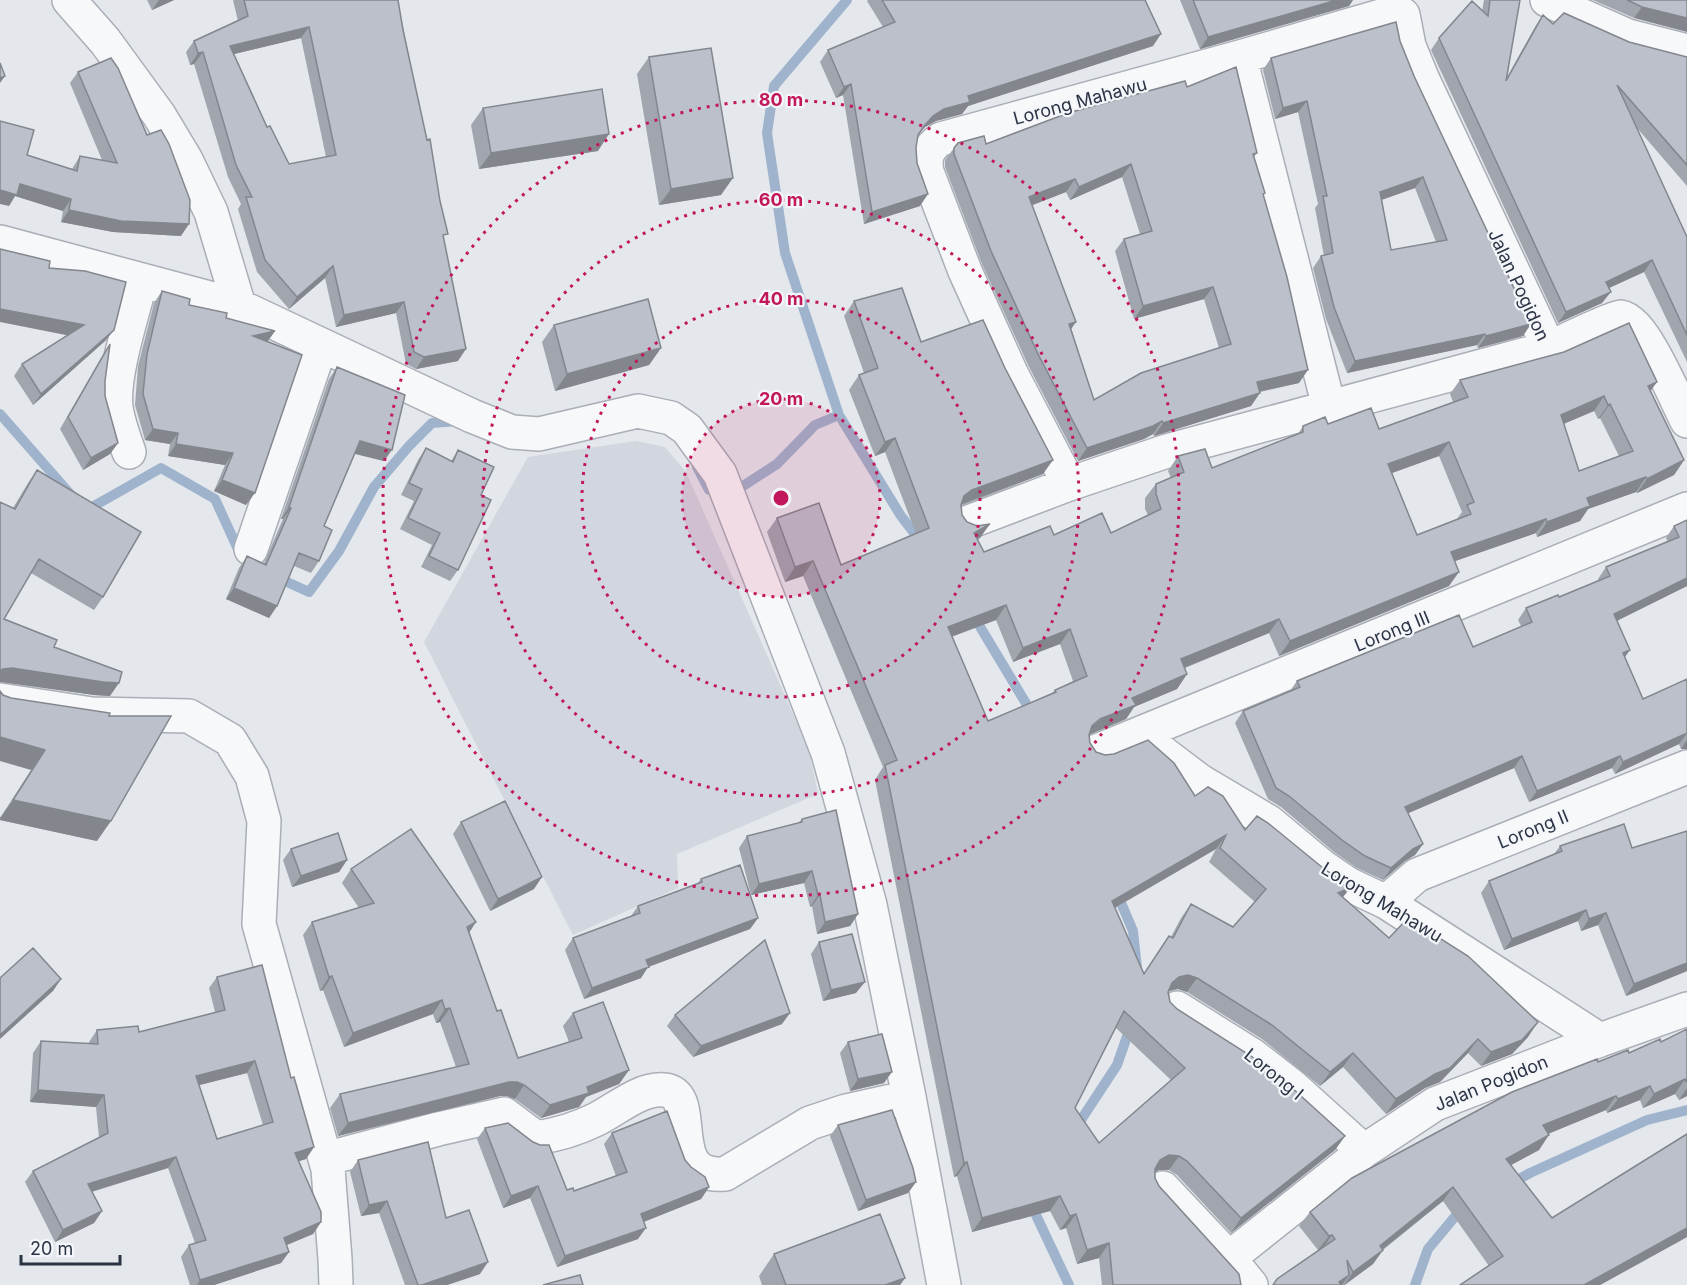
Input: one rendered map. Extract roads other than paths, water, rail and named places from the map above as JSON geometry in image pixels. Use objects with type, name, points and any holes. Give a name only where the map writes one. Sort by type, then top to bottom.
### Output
[{"type":"street","points":[[69,0],[105,41],[159,115],[186,160],[211,212],[239,306]]},
{"type":"street","points":[[1547,0],[1628,36],[1687,51]]},
{"type":"street","name":"Jalan Pogidon","points":[[1240,57],[1398,11],[1403,15],[1413,11],[1409,46],[1548,348],[1608,320],[1620,317],[1631,321],[1645,336],[1687,421]]},
{"type":"street","points":[[1240,57],[1329,407]]},
{"type":"street","name":"Lorong Mahawu","points":[[1069,484],[1012,375],[965,271],[927,172],[925,161],[927,153],[941,139],[1240,57]]},
{"type":"street","points":[[0,242],[239,306],[472,416],[512,432],[539,434],[638,411],[670,418],[687,429],[720,474],[828,753],[870,905],[944,1285]]},
{"type":"street","points":[[129,452],[116,404],[118,379],[141,280]]},
{"type":"street","points":[[251,549],[321,345]]},
{"type":"street","points":[[969,522],[1069,484],[1167,451],[1548,348]]},
{"type":"street","name":"Lorong III","points":[[1097,751],[1687,509]]},
{"type":"street","points":[[0,700],[92,714],[189,716],[230,740],[252,776],[264,821],[259,924],[328,1169],[336,1285]]},
{"type":"street","name":"Lorong Mahawu","points":[[1143,732],[1162,753],[1200,781],[1269,822],[1323,867],[1348,884],[1386,902],[1600,1040]]},
{"type":"street","name":"Lorong II","points":[[1386,902],[1417,875],[1687,767]]},
{"type":"street","name":"Lorong I","points":[[1177,1008],[1252,1055],[1292,1086],[1364,1151]]},
{"type":"street","name":"Jalan Pogidon","points":[[1229,1258],[1364,1151],[1435,1104],[1687,1009]]},
{"type":"street","points":[[325,1159],[504,1114],[536,1138],[549,1137],[595,1120],[649,1091],[666,1090],[676,1095],[683,1108],[688,1154],[697,1167],[712,1174],[725,1174],[810,1123],[846,1111],[909,1097]]},
{"type":"street","points":[[1163,1188],[1229,1258],[1251,1285]]},
{"type":"waterway","points":[[847,0],[774,86],[767,133],[785,253],[839,415],[901,516],[924,546]]},
{"type":"waterway","points":[[0,414],[71,495]]},
{"type":"waterway","points":[[697,467],[709,490],[743,486],[777,464],[815,425],[839,415]]},
{"type":"waterway","points":[[274,576],[309,592],[339,551],[374,487],[409,446],[432,423],[458,421]]},
{"type":"waterway","points":[[85,511],[161,468],[215,499],[242,558]]},
{"type":"waterway","points":[[973,615],[1033,715]]},
{"type":"waterway","points":[[1116,891],[1133,931],[1137,968]]},
{"type":"waterway","points":[[1075,1129],[1117,1065],[1131,1025]]},
{"type":"waterway","points":[[1510,1184],[1647,1120],[1687,1110]]},
{"type":"waterway","points":[[1034,1200],[1035,1213],[1069,1285]]},
{"type":"waterway","points":[[1415,1285],[1428,1249],[1458,1213],[1465,1209]]}]
